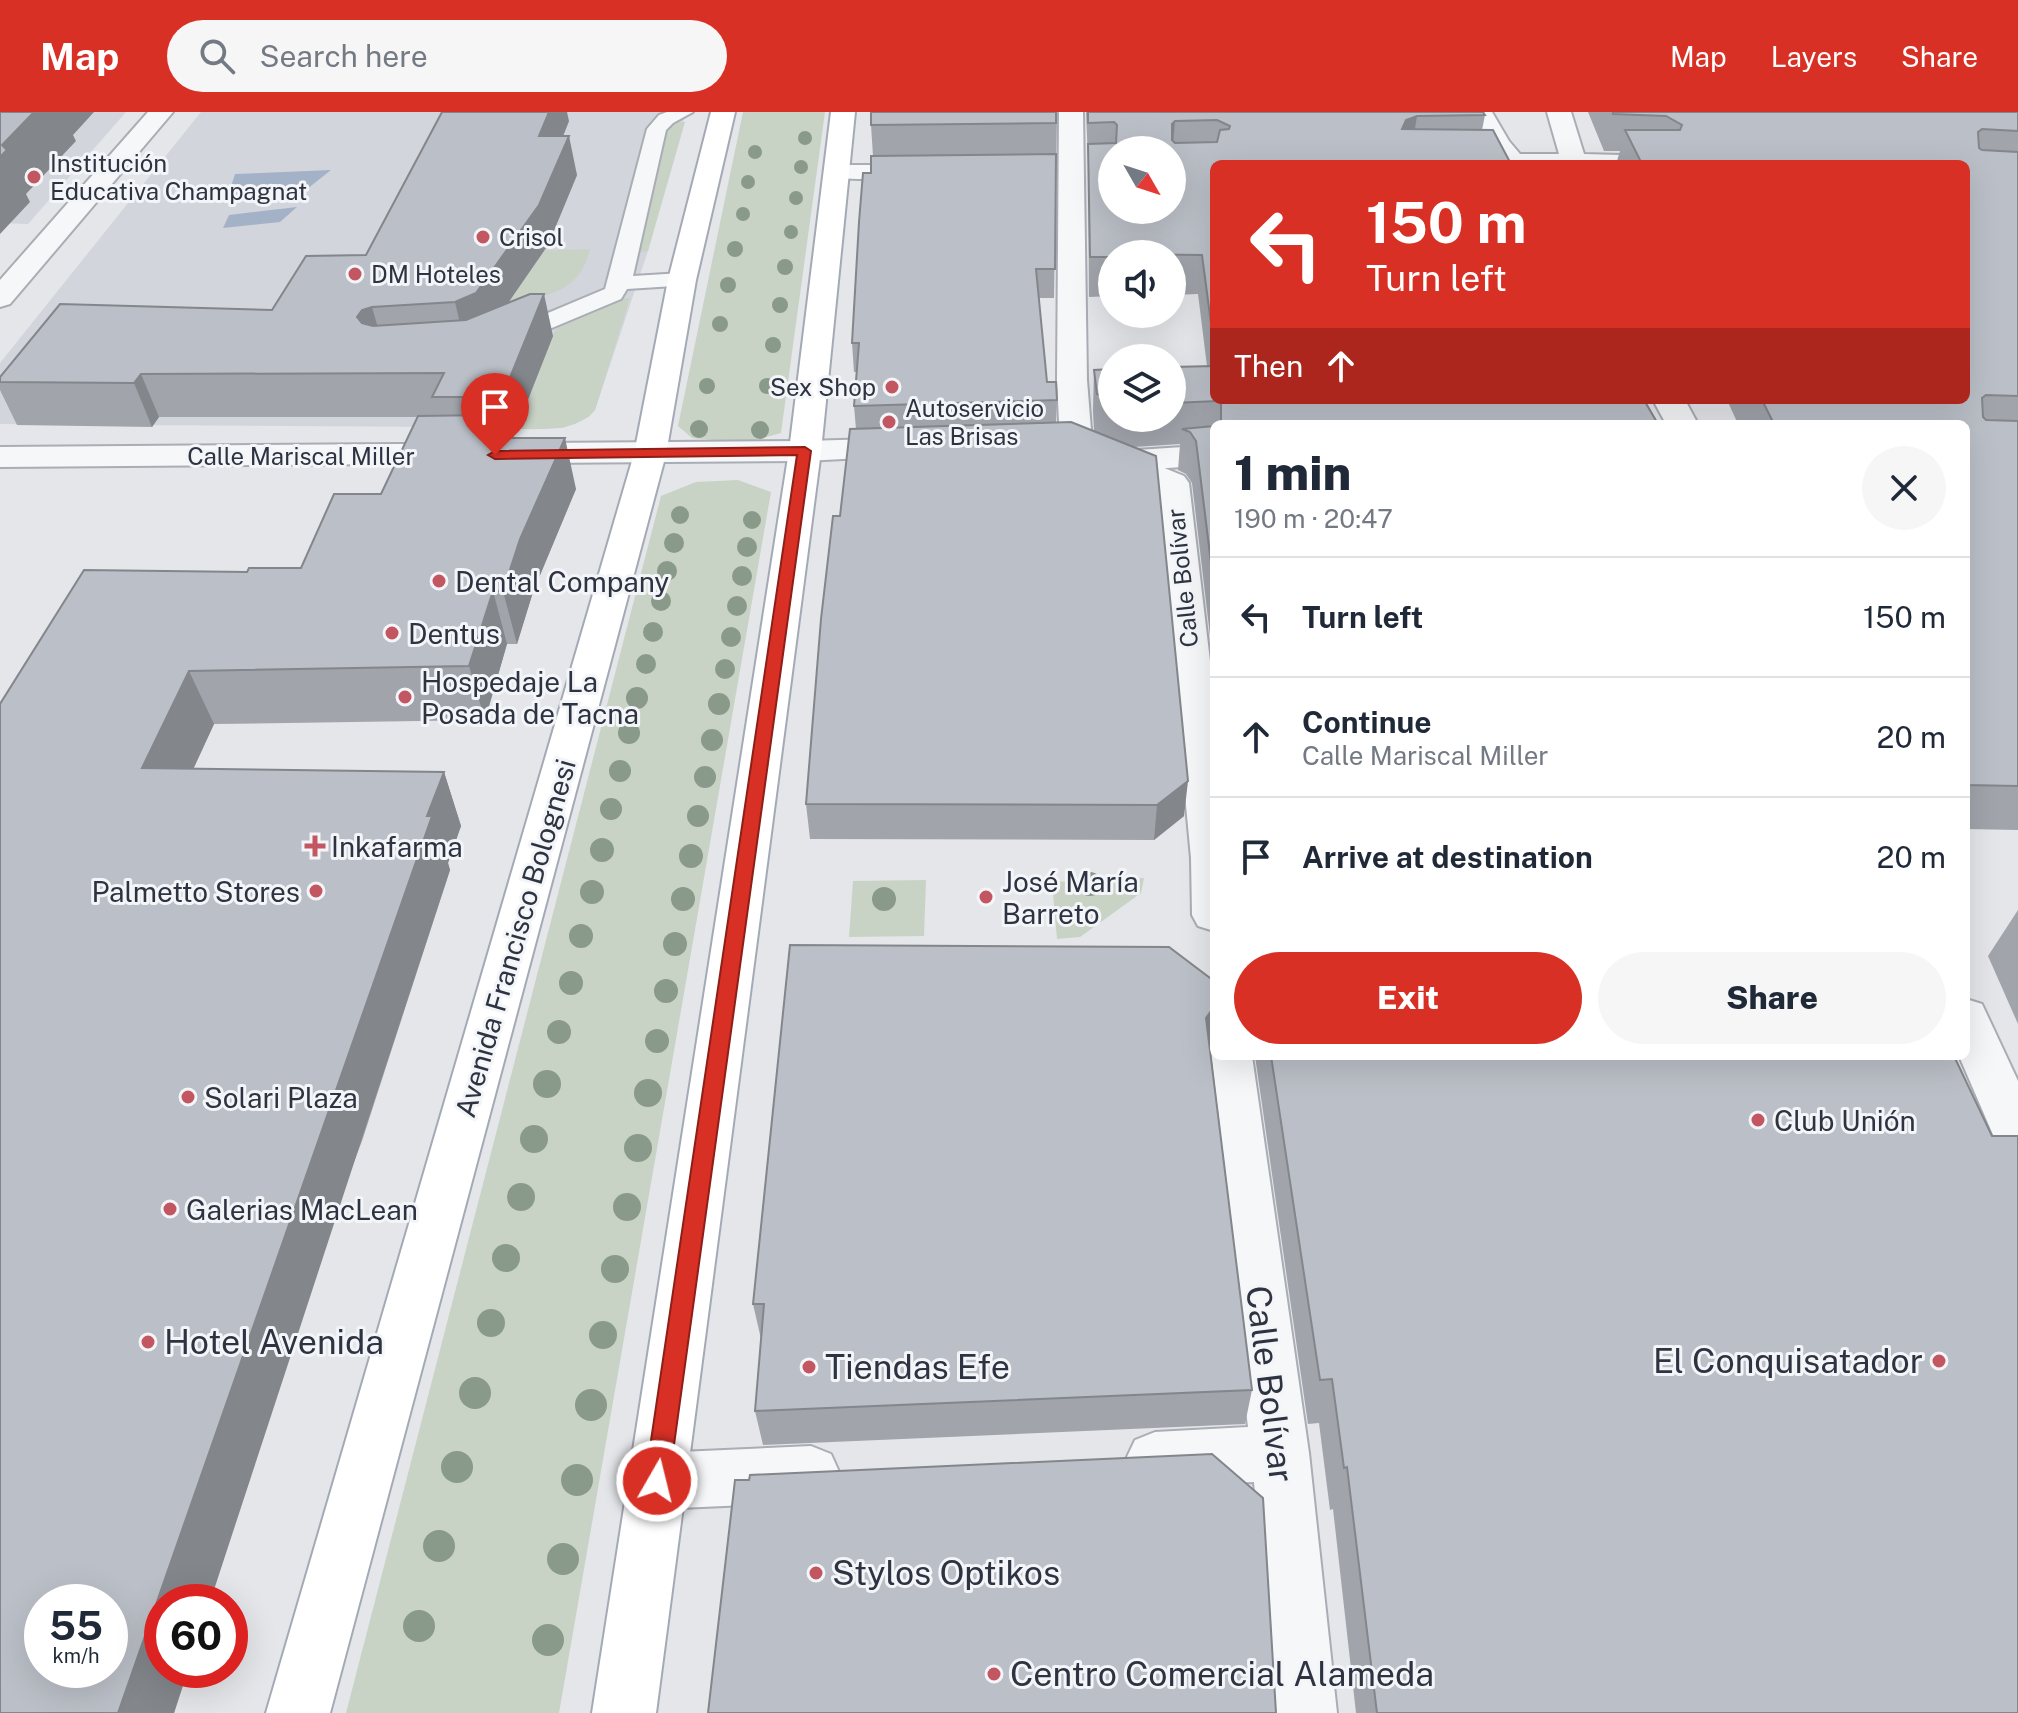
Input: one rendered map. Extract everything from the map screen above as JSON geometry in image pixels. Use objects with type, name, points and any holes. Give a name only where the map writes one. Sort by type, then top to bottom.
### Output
[{"type":"main road","name":"Avenida Francisco Bolognesi","points":[[298,1713],[650,454],[682,280],[723,112]]},
{"type":"main road","points":[[624,1713],[805,451],[843,112]]},
{"type":"street","points":[[0,298],[161,112]]},
{"type":"street","name":"Calle Bolívar","points":[[1071,112],[1085,170],[1072,380],[1060,442],[1121,461],[1172,483],[1210,839]]},
{"type":"street","points":[[1480,112],[1513,160]]},
{"type":"street","points":[[1559,112],[1570,160]]},
{"type":"street","points":[[1040,171],[1085,170]]},
{"type":"street","points":[[837,173],[950,172]]},
{"type":"street","name":"Calle Mariscal Miller","points":[[0,457],[650,454],[932,447]]},
{"type":"street","points":[[1121,461],[1210,455]]},
{"type":"street","points":[[1970,1026],[2018,1137]]},
{"type":"street","name":"Calle Bolívar","points":[[1229,1060],[1280,1453],[1305,1713]]},
{"type":"street","points":[[1104,1461],[1280,1453]]},
{"type":"street","points":[[657,1481],[865,1472]]},
{"type":"lane","points":[[489,346],[613,294],[620,283],[657,129],[666,119],[684,112]]},
{"type":"lane","points":[[620,283],[682,280]]},
{"type":"shaded area","name":"Institución Educativa Champagnat","points":[[0,112],[126,112],[28,224],[0,223]]},
{"type":"shaded area","name":"DM Hoteles","points":[[201,112],[686,112],[648,251],[595,410],[589,417],[563,428],[0,424],[0,363]]},
{"type":"shaded area","points":[[743,112],[825,112],[781,433],[744,443],[692,438],[678,426]]},
{"type":"shaded area","points":[[685,122],[648,251],[639,252],[631,247],[658,166],[666,128],[672,123]]},
{"type":"shaded area","points":[[590,249],[585,264],[570,284],[536,298],[508,303],[526,251]]},
{"type":"shaded area","points":[[630,298],[595,410],[569,426],[518,429],[542,359],[560,324],[573,314],[593,306]]},
{"type":"shaded area","points":[[738,480],[771,492],[559,1713],[346,1713],[661,496],[696,482]]},
{"type":"shaded area","points":[[1144,878],[1141,893],[1080,937],[1057,939],[1052,882]]},
{"type":"shaded area","points":[[926,880],[924,936],[849,937],[853,881]]},
{"type":"water","points":[[331,170],[302,193],[228,196],[235,174]]},
{"type":"water","points":[[297,207],[280,222],[223,228],[229,215]]},
{"type":"building","points":[[0,112],[34,112],[2,145],[7,150],[0,157]]},
{"type":"building","points":[[442,112],[549,112],[539,136],[569,136],[539,205],[476,293],[455,302],[372,307],[362,310],[357,317],[362,323],[373,326],[466,320],[530,294],[544,294],[502,397],[432,397],[444,373],[141,374],[134,383],[0,382],[0,377],[60,304],[272,310],[306,256],[366,255]]},
{"type":"building","points":[[871,112],[1056,112],[1056,123],[871,125]]},
{"type":"building","points":[[1088,112],[1483,112],[1485,115],[1417,116],[1406,120],[1402,129],[1493,130],[1509,160],[1210,160],[1210,316],[1202,255],[1186,255],[1186,240],[1098,240],[1098,257],[1090,257],[1088,144],[1098,144],[1098,224],[1186,224],[1186,143],[1217,142],[1220,130],[1229,129],[1230,126],[1217,120],[1175,121],[1172,136],[1116,136],[1117,125],[1114,122],[1088,123]]},
{"type":"building","points":[[2018,112],[2018,131],[1982,129],[1978,132],[1979,148],[1982,150],[2018,152],[2018,396],[1986,395],[1982,398],[1983,417],[1986,420],[2018,421],[2018,786],[1970,785],[1970,420],[1772,420],[1764,404],[1970,404],[1970,160],[1640,160],[1625,130],[1680,130],[1682,125],[1666,116],[1613,114]]},
{"type":"building","points":[[1056,154],[1055,269],[1036,269],[1047,382],[1056,382],[1057,400],[854,406],[859,343],[852,343],[859,222],[863,173],[871,173],[871,156]]},
{"type":"building","points":[[1210,366],[1210,401],[1186,402],[1186,367]]},
{"type":"building","points":[[1094,370],[1098,370],[1098,394],[1097,394]]},
{"type":"building","points":[[1221,404],[1646,404],[1656,420],[1221,420]]},
{"type":"building","points":[[489,415],[480,438],[565,438],[520,539],[503,591],[493,591],[469,666],[189,671],[142,768],[444,772],[427,816],[432,816],[163,1584],[144,1584],[144,1639],[128,1684],[128,1584],[24,1584],[24,1688],[127,1688],[118,1713],[0,1713],[0,704],[84,570],[247,572],[249,568],[301,568],[334,494],[381,494],[418,416]]},
{"type":"building","points":[[1071,422],[1156,456],[1188,781],[1157,805],[806,804],[833,516],[840,516],[850,429]]},
{"type":"building","points":[[1210,426],[1210,555],[1196,441],[1186,429]]},
{"type":"building","points":[[790,945],[1169,947],[1210,978],[1210,1012],[1206,1018],[1210,1060],[1252,1390],[755,1411],[764,1304],[753,1304]]},
{"type":"building","points":[[1272,1060],[1956,1060],[1992,1136],[2018,1136],[2018,1713],[1377,1713],[1347,1467],[1344,1468],[1332,1379],[1320,1380]]},
{"type":"building","points":[[1212,1454],[1263,1498],[1276,1713],[708,1713],[735,1480],[749,1480],[750,1475]]},
{"type":"place","name":"Institución Educativa Champagnat","points":[[34,177]]},
{"type":"place","name":"Crisol","points":[[483,237]]},
{"type":"place","name":"DM Hoteles","points":[[355,274]]},
{"type":"place","name":"Sex Shop","points":[[892,387]]},
{"type":"place","name":"Autoservicio Las Brisas","points":[[889,422]]},
{"type":"place","name":"Dental Company","points":[[439,581]]},
{"type":"place","name":"Dentus","points":[[392,633]]},
{"type":"place","name":"Hospedaje La Posada de Tacna","points":[[405,697]]},
{"type":"place","name":"Inkafarma","points":[[315,846]]},
{"type":"place","name":"Palmetto Stores","points":[[316,891]]},
{"type":"place","name":"José María Barreto","points":[[986,897]]},
{"type":"place","name":"Solari Plaza","points":[[188,1097]]},
{"type":"place","name":"Club Unión","points":[[1758,1120]]},
{"type":"place","name":"Galerias MacLean","points":[[170,1209]]},
{"type":"place","name":"Hotel Avenida","points":[[148,1342]]},
{"type":"place","name":"El Conquisatador","points":[[1939,1361]]},
{"type":"place","name":"Tiendas Efe","points":[[809,1367]]},
{"type":"place","name":"Stylos Optikos","points":[[816,1573]]},
{"type":"place","name":"Centro Comercial Alameda","points":[[994,1674]]},
{"type":"route","points":[[495,455],[805,451],[657,1481]]}]
